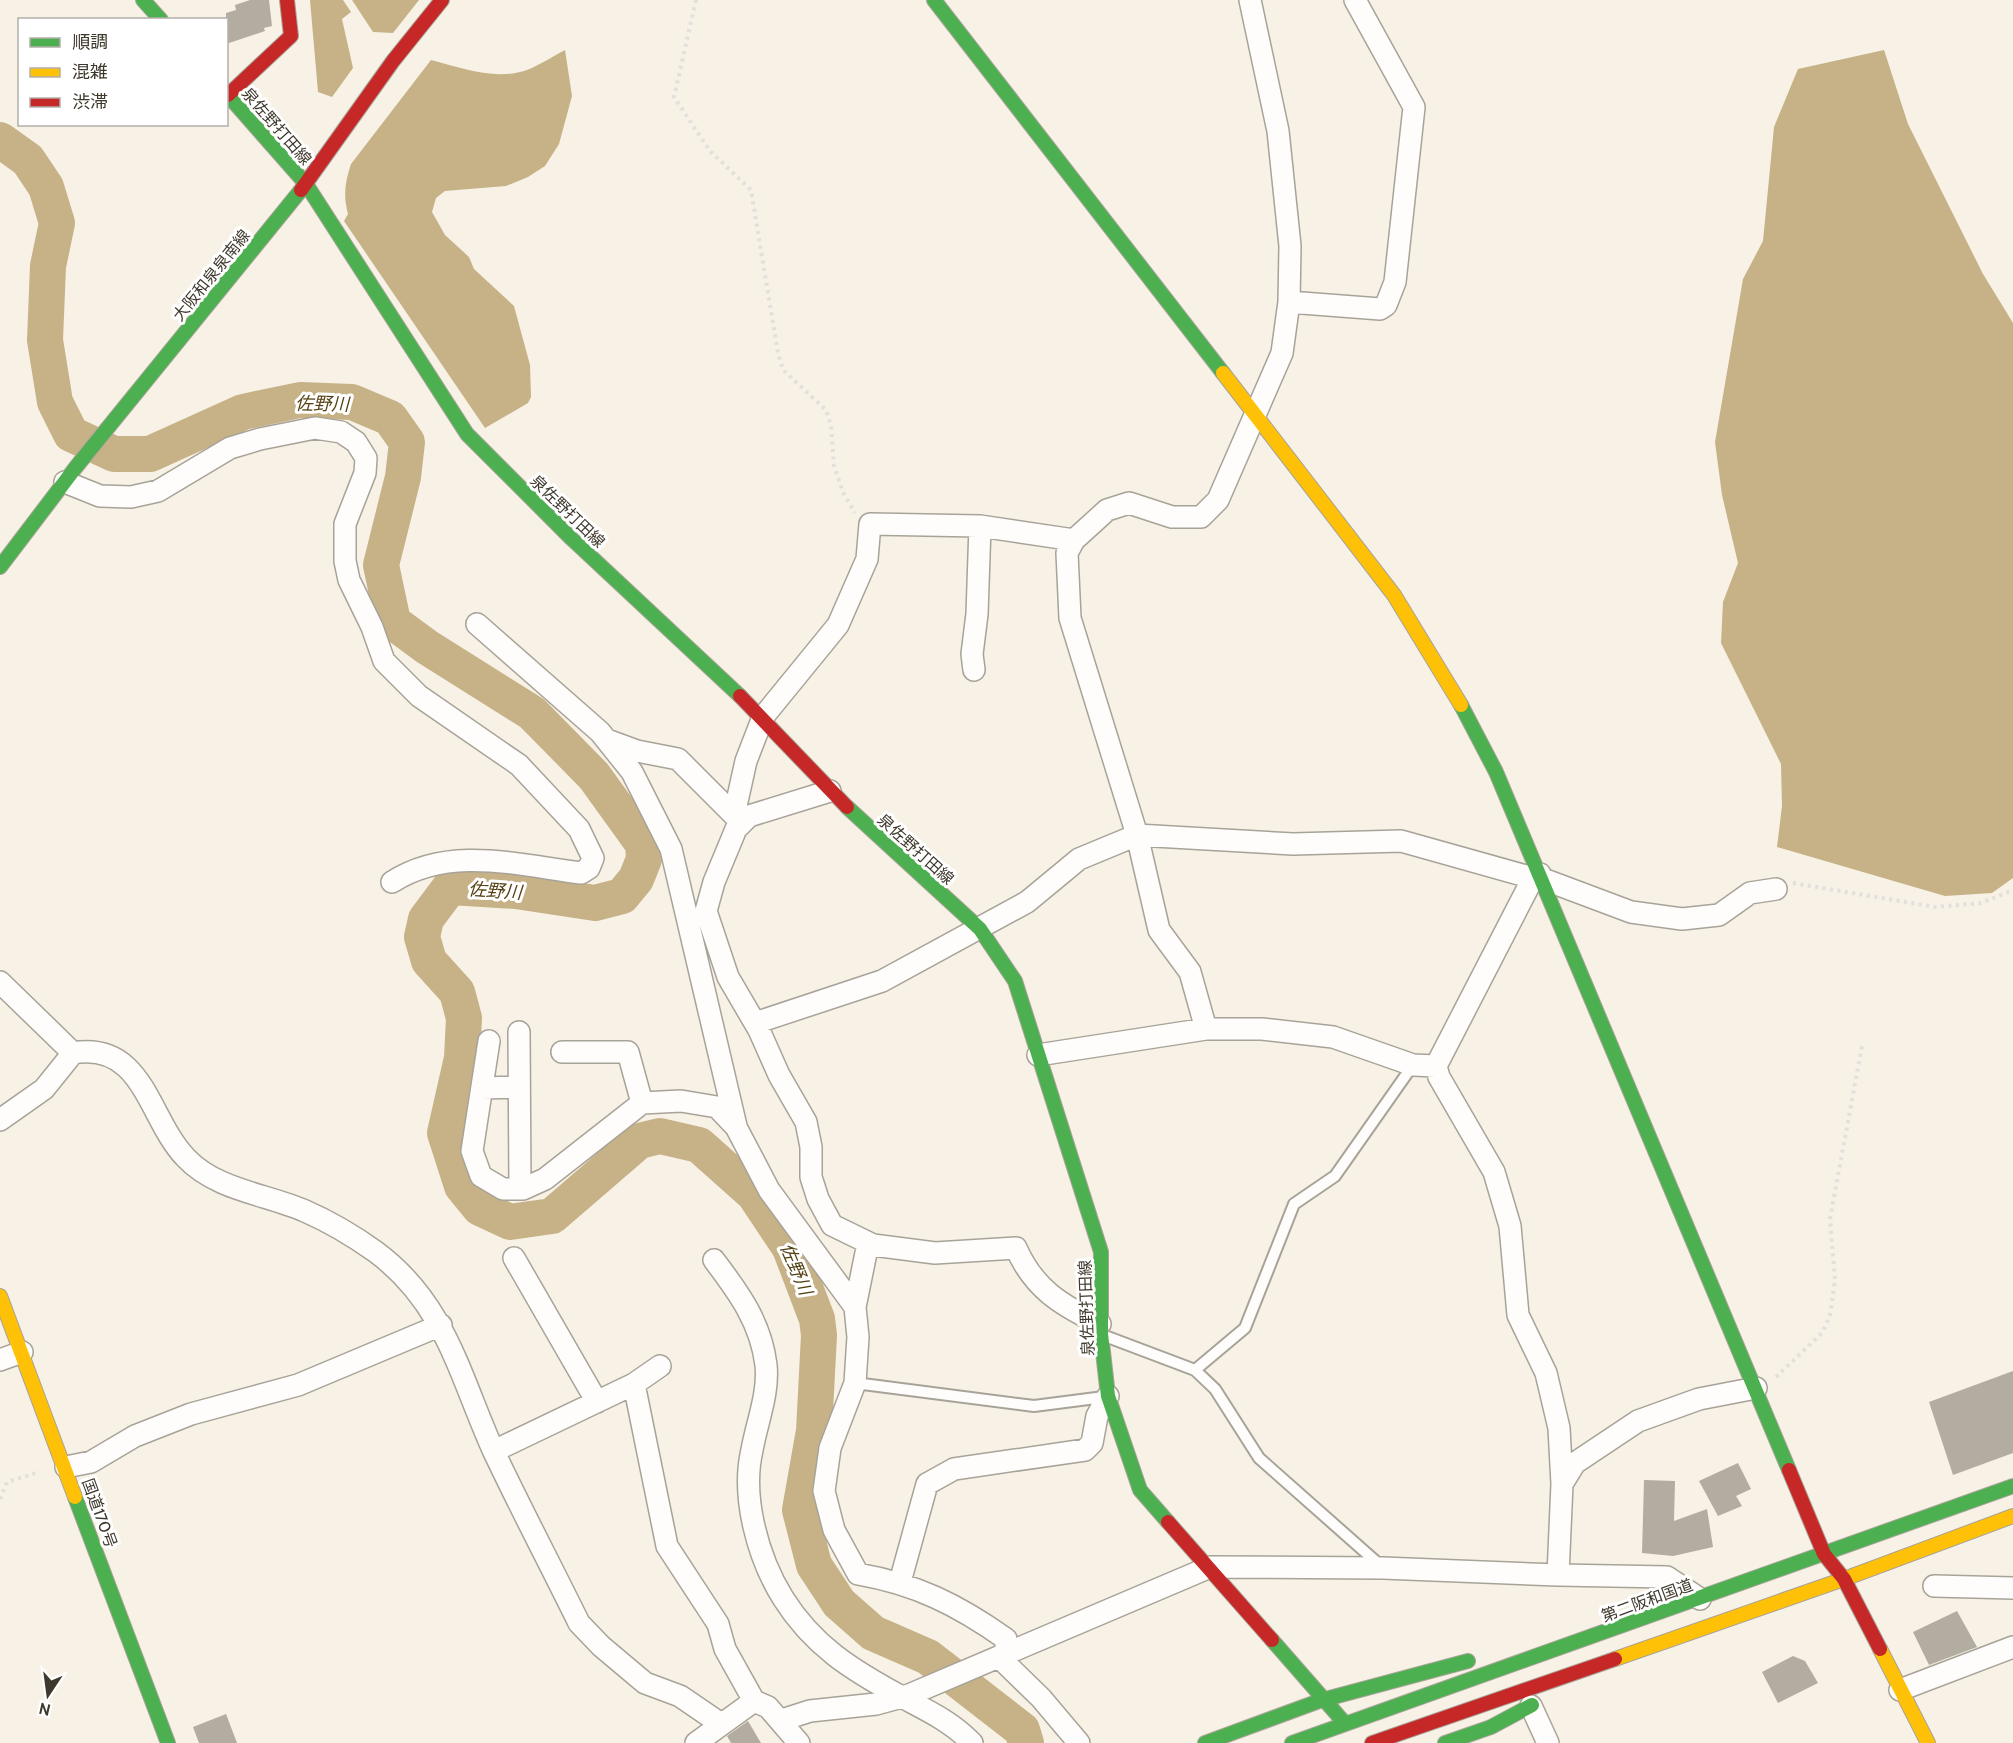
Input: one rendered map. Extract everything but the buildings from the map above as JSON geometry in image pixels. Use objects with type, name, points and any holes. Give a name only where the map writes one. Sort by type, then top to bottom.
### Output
[{"type":"main road","points":[[143,0],[159,18]]},
{"type":"main road","points":[[228,93],[291,36],[287,0]]},
{"type":"main road","name":"大阪和泉泉南線","points":[[0,567],[111,424],[306,184],[393,61],[442,0]]},
{"type":"main road","points":[[934,0],[1400,604],[1462,707],[1496,772],[1824,1554],[1844,1579],[1928,1743]]},
{"type":"main road","name":"泉佐野打田線","points":[[228,95],[306,184],[467,434],[572,539],[763,717],[830,791],[890,849],[980,929],[1015,981],[1101,1252],[1101,1329],[1107,1396],[1140,1490],[1210,1567],[1322,1700],[1364,1743]]},
{"type":"main road","name":"国道170号","points":[[0,1296],[168,1743]]},
{"type":"main road","name":"第二阪和国道","points":[[1292,1743],[2013,1486]]},
{"type":"main road","points":[[1372,1743],[1844,1579],[2013,1516]]},
{"type":"main road","points":[[1205,1743],[1322,1700],[1485,1657],[1605,1633]]},
{"type":"main road","points":[[1445,1743],[1491,1727],[1635,1652]]},
{"type":"street","points":[[1206,1029],[1190,972],[1159,930],[1137,835],[1070,618],[1067,554],[1074,540],[1107,510],[1129,502],[1172,517],[1201,517],[1218,500],[1282,353],[1289,302],[1290,246],[1278,131],[1250,0]]},
{"type":"street","points":[[1289,302],[1380,309],[1386,305],[1395,282],[1414,107],[1354,0]]},
{"type":"street","points":[[71,475],[100,496],[131,497],[158,491],[230,448],[260,439],[315,428],[341,432],[356,442],[366,458],[365,473],[345,524],[345,561],[348,580],[372,627],[384,661],[419,696],[519,765],[579,828],[592,858],[590,868],[582,873],[474,860],[442,861],[410,870],[392,882]]},
{"type":"street","points":[[855,1307],[769,1190],[736,1126],[696,911],[714,882],[736,829],[746,761],[763,717],[838,625],[867,559],[870,524],[980,526],[1074,540]]},
{"type":"street","points":[[974,670],[972,654],[977,615],[980,526]]},
{"type":"street","points":[[477,624],[606,740],[632,772],[671,849],[696,911],[728,977],[755,1023],[779,1075],[806,1122],[811,1147],[811,1178],[818,1199],[832,1225],[868,1243],[908,1252],[935,1253],[1016,1248],[1038,1285],[1101,1329]]},
{"type":"street","points":[[606,740],[637,751],[678,759],[738,819]]},
{"type":"street","points":[[738,819],[830,791]]},
{"type":"street","points":[[755,1023],[882,981],[1027,902],[1079,859],[1137,835],[1293,844],[1401,841],[1539,877],[1631,912],[1682,919],[1719,915],[1750,893],[1776,889]]},
{"type":"street","points":[[1539,877],[1436,1066],[1439,1077],[1494,1172],[1510,1226],[1518,1315],[1546,1372],[1559,1428],[1562,1484],[1558,1575]]},
{"type":"street","points":[[0,982],[73,1053]]},
{"type":"street","points":[[1038,1055],[1206,1029],[1262,1029],[1333,1037],[1413,1065],[1436,1066]]},
{"type":"street","points":[[519,1032],[520,1189]]},
{"type":"street","points":[[489,1041],[472,1151],[481,1176],[503,1189],[520,1189],[545,1179],[642,1103],[681,1101],[717,1107],[736,1126]]},
{"type":"street","points":[[0,1120],[44,1089],[73,1053],[88,1050],[114,1057],[133,1071],[167,1135],[186,1159],[213,1179],[306,1212],[376,1252],[424,1298],[441,1325],[494,1451],[579,1623],[601,1646],[645,1683],[680,1696],[721,1724]]},
{"type":"street","points":[[562,1052],[628,1052],[642,1103]]},
{"type":"street","points":[[482,1088],[519,1087]]},
{"type":"street","points":[[868,1243],[855,1307],[858,1337],[855,1383],[830,1448],[824,1491],[834,1530],[858,1574],[900,1582],[937,1596],[979,1620],[1006,1639],[998,1656]]},
{"type":"street","points":[[514,1258],[597,1402]]},
{"type":"street","points":[[714,1260],[746,1303],[754,1319],[766,1365],[766,1388],[751,1453],[750,1482],[757,1542],[768,1570],[793,1613],[837,1660],[941,1717],[972,1743]]},
{"type":"street","points":[[66,1467],[91,1462],[135,1436],[191,1414],[298,1385],[441,1325]]},
{"type":"street","points":[[0,1360],[22,1352]]},
{"type":"street","points":[[494,1451],[634,1384],[660,1366]]},
{"type":"street","points":[[634,1384],[667,1546],[718,1624],[724,1648],[754,1701],[768,1707],[782,1720],[799,1743]]},
{"type":"street","points":[[1562,1484],[1575,1463],[1638,1421],[1699,1399],[1757,1390]]},
{"type":"street","points":[[900,1582],[927,1484],[954,1469],[1085,1450],[1092,1443],[1097,1416],[1107,1396]]},
{"type":"street","points":[[782,1720],[810,1711],[876,1704],[905,1696],[1210,1567],[1383,1568],[1667,1577],[1700,1599]]},
{"type":"street","points":[[1934,1586],[2013,1588]]},
{"type":"street","points":[[1900,1690],[2013,1647]]},
{"type":"street","points":[[998,1656],[1041,1698],[1079,1743]]},
{"type":"street","points":[[696,1743],[754,1701]]},
{"type":"street","points":[[1541,1701],[1548,1743]]},
{"type":"lane","points":[[1196,1370],[1245,1328],[1294,1204],[1335,1176],[1413,1065]]},
{"type":"lane","points":[[1101,1329],[1196,1370],[1215,1389],[1259,1458],[1383,1568]]},
{"type":"lane","points":[[855,1383],[1034,1406],[1107,1396]]},
{"type":"path","points":[[696,0],[674,97],[710,151],[751,190],[778,353],[783,370],[826,411],[831,425],[834,466],[843,492],[854,512],[870,524]]},
{"type":"path","points":[[1776,889],[1789,883],[1935,907],[1981,903],[2013,890]]},
{"type":"path","points":[[1757,1390],[1794,1362],[1822,1333],[1830,1316],[1835,1280],[1830,1220],[1862,1046]]},
{"type":"path","points":[[0,1499],[7,1482],[45,1470],[66,1467]]},
{"type":"shaded area","points":[[310,0],[343,0],[351,12],[342,19],[353,68],[332,97],[318,92]]},
{"type":"shaded area","points":[[352,0],[419,0],[393,33],[373,32]]},
{"type":"shaded area","points":[[565,50],[572,96],[559,144],[545,166],[528,177],[506,186],[445,191],[436,198],[432,212],[445,235],[469,257],[474,269],[514,306],[530,365],[531,397],[528,403],[485,428],[344,221],[348,214],[345,195],[347,177],[351,164],[431,60],[467,70],[503,74],[527,70]]},
{"type":"shaded area","points":[[1884,50],[1908,124],[1983,274],[2013,323],[2013,878],[1992,893],[1945,896],[1777,847],[1782,806],[1781,764],[1721,643],[1723,602],[1738,563],[1722,495],[1715,442],[1743,279],[1763,241],[1774,127],[1798,69]]},
{"type":"waterway","name":"佐野川","points":[[0,140],[28,160],[46,187],[57,223],[48,266],[45,340],[55,402],[71,434],[114,454],[150,454],[243,412],[300,400],[352,402],[390,418],[407,442],[403,477],[381,565],[393,622],[427,647],[532,713],[594,776],[643,844],[644,859],[636,879],[622,896],[595,903],[516,891],[450,887],[426,919],[422,937],[429,961],[457,992],[464,1018],[462,1058],[445,1133],[462,1186],[480,1208],[510,1222],[552,1216],[639,1141],[660,1136],[699,1145],[754,1194],[790,1248],[817,1319],[819,1335],[814,1431],[800,1510],[814,1565],[839,1603],[873,1633],[928,1657],[1022,1730],[1026,1743]]},
{"type":"traffic: fast","points":[[143,0],[159,18]]},
{"type":"traffic: fast","points":[[934,0],[1223,373]]},
{"type":"traffic: fast","points":[[228,95],[306,184],[467,434],[572,539],[740,696]]},
{"type":"traffic: fast","points":[[0,567],[76,467],[301,190]]},
{"type":"traffic: fast","points":[[1461,705],[1496,772],[1789,1470]]},
{"type":"traffic: fast","points":[[847,807],[980,929],[1015,981],[1101,1252],[1101,1334],[1108,1396],[1140,1490],[1168,1522]]},
{"type":"traffic: fast","points":[[1292,1743],[2013,1486]]},
{"type":"traffic: fast","points":[[75,1497],[168,1743]]},
{"type":"traffic: fast","points":[[1272,1640],[1342,1720]]},
{"type":"traffic: fast","points":[[1205,1743],[1322,1700],[1468,1661]]},
{"type":"traffic: fast","points":[[1445,1743],[1491,1727],[1532,1705]]},
{"type":"traffic: slow","points":[[1223,373],[1394,595],[1461,705]]},
{"type":"traffic: slow","points":[[0,1296],[75,1497]]},
{"type":"traffic: slow","points":[[1615,1659],[1844,1579],[2013,1516]]},
{"type":"traffic: slow","points":[[1880,1649],[1928,1743]]},
{"type":"traffic: jam","points":[[228,95],[291,36],[287,0]]},
{"type":"traffic: jam","points":[[301,190],[393,61],[442,0]]},
{"type":"traffic: jam","points":[[740,696],[847,807]]},
{"type":"traffic: jam","points":[[1789,1470],[1824,1554],[1844,1579],[1880,1649]]},
{"type":"traffic: jam","points":[[1168,1522],[1272,1640]]},
{"type":"traffic: jam","points":[[1372,1743],[1615,1659]]}]
